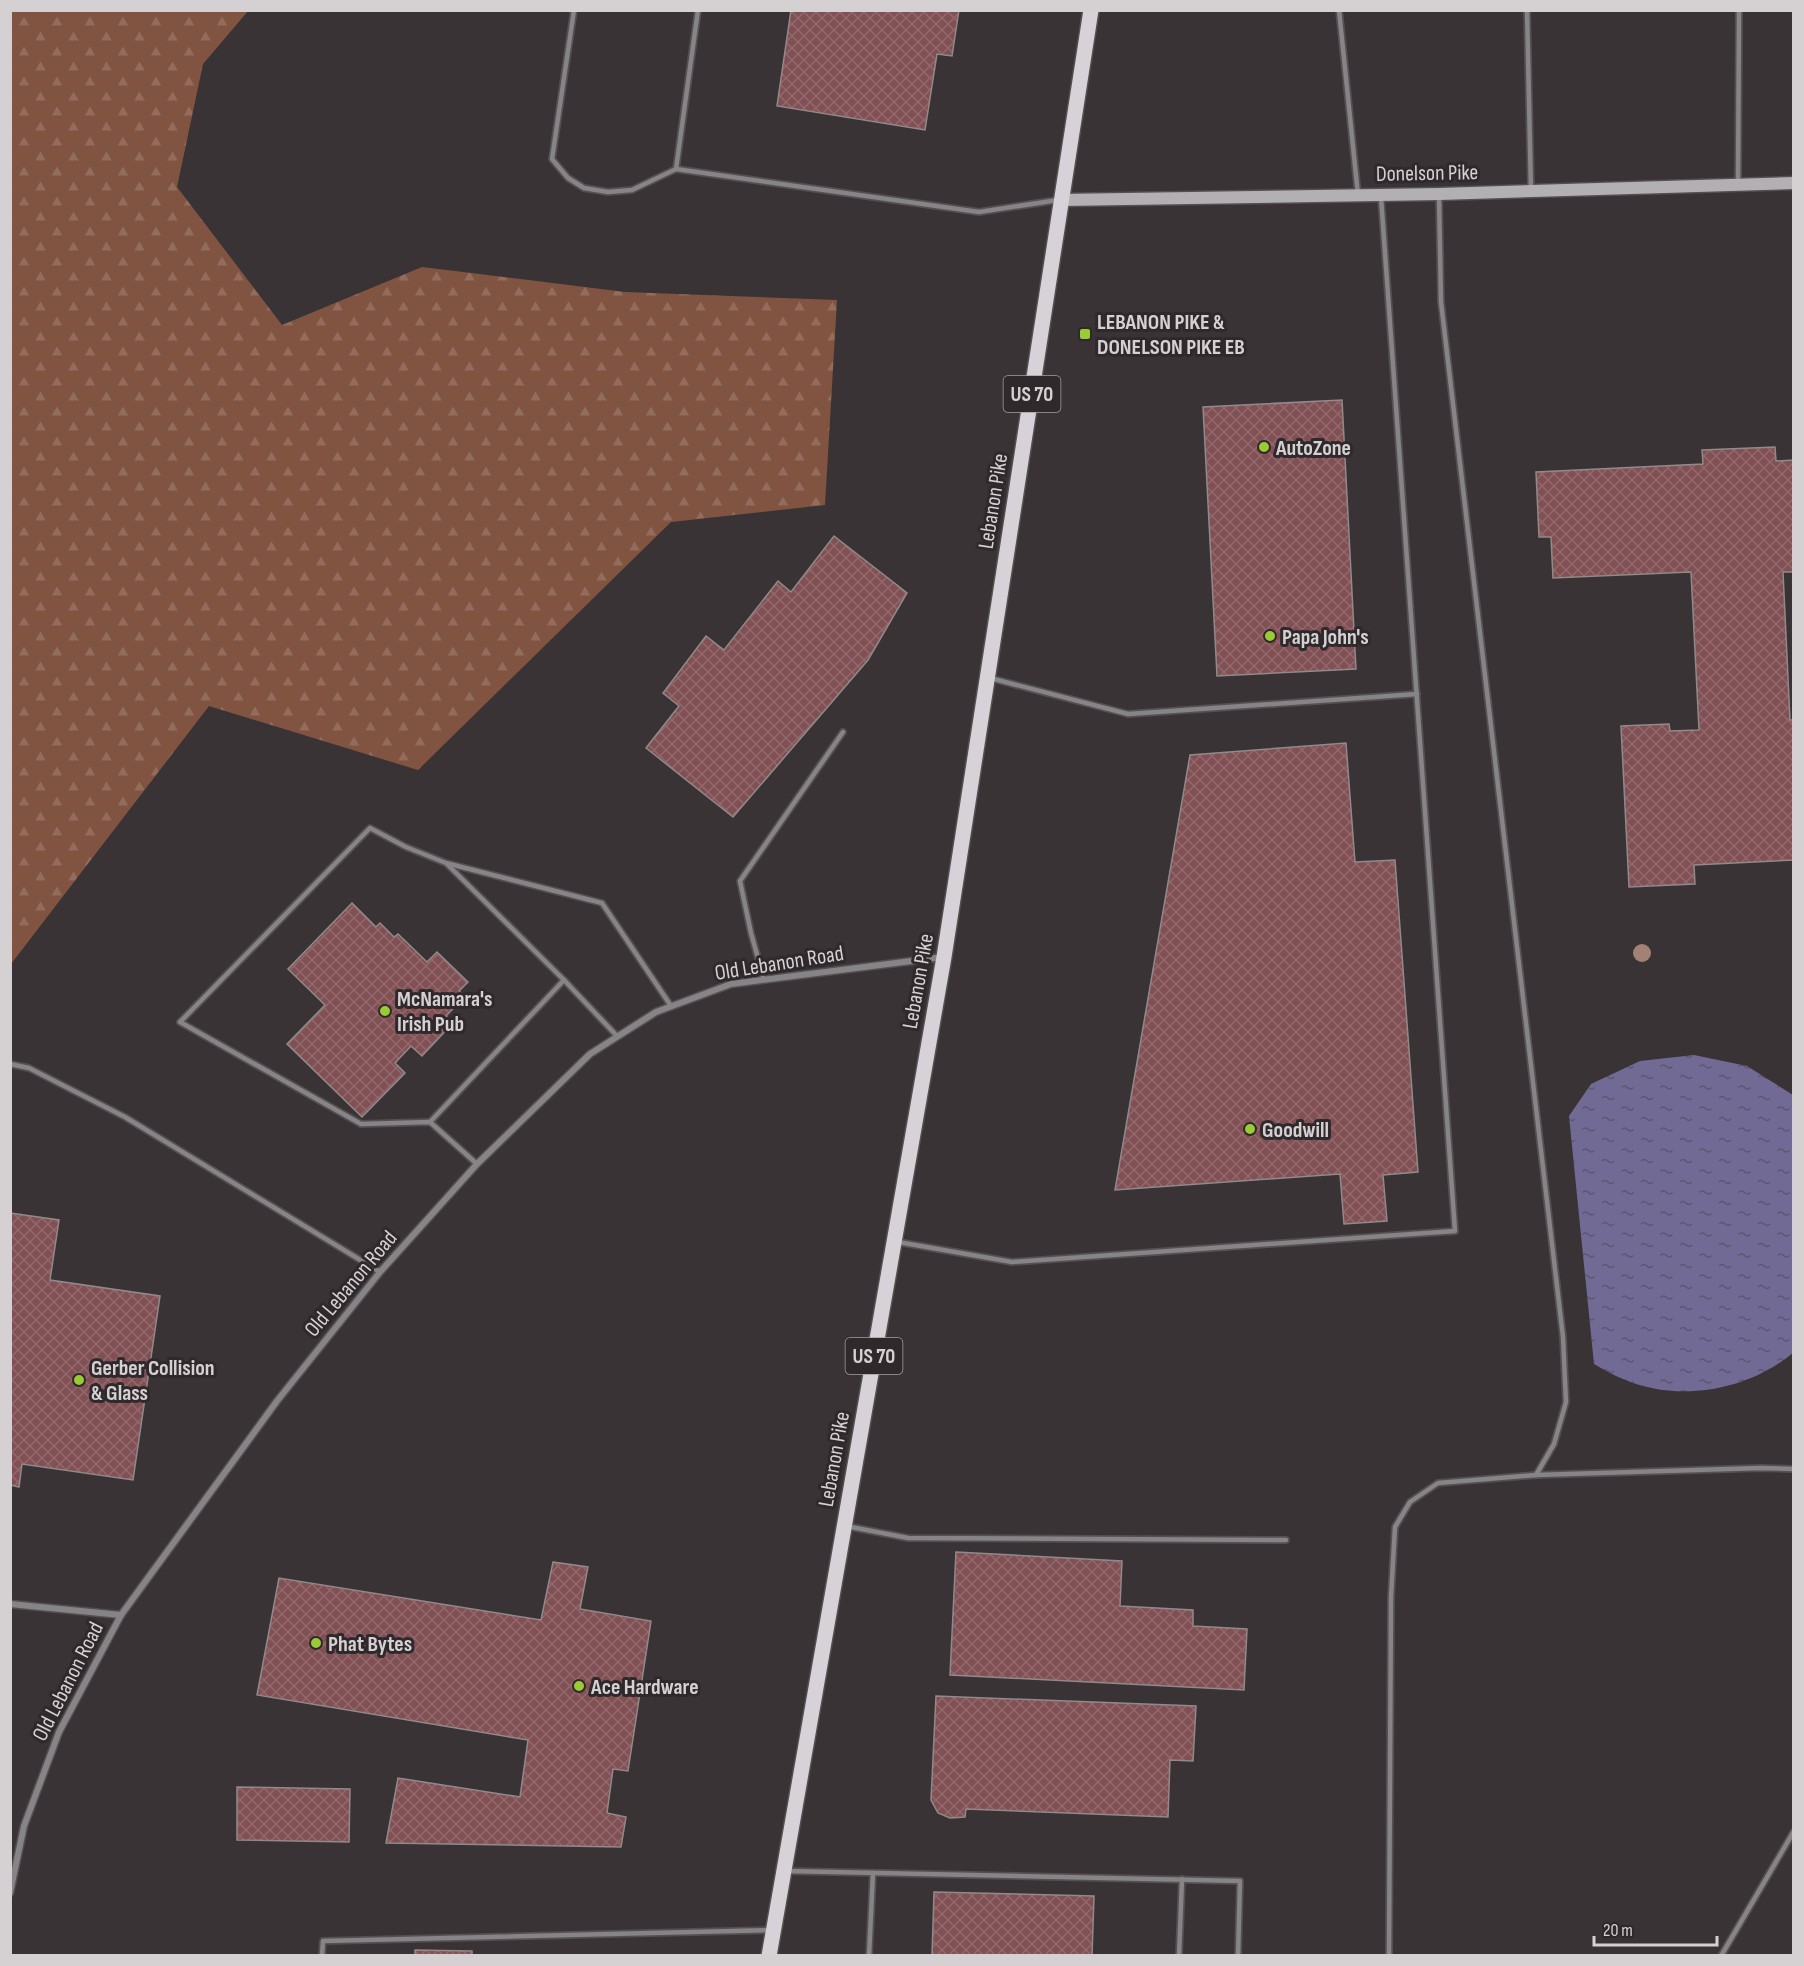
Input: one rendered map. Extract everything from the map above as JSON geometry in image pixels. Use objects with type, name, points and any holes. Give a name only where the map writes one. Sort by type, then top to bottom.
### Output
[{"type":"main road","name":"Lebanon Pike","points":[[769,1956],[944,957],[1091,10]]},
{"type":"main road","name":"Donelson Pike","points":[[1061,200],[1439,194],[1794,183]]},
{"type":"street","name":"Old Lebanon Road","points":[[10,1893],[24,1826],[58,1732],[121,1615],[278,1401],[380,1272],[477,1164],[590,1054],[656,1012],[730,984],[944,957]]},
{"type":"street","points":[[10,1604],[121,1615]]},
{"type":"lane","points":[[574,10],[552,159],[568,178],[584,188],[608,192],[632,190],[676,169],[979,212],[1061,200]]},
{"type":"lane","points":[[676,169],[698,10]]},
{"type":"lane","points":[[1339,10],[1358,195]]},
{"type":"lane","points":[[1527,10],[1532,191]]},
{"type":"lane","points":[[1738,185],[1739,10]]},
{"type":"lane","points":[[1439,194],[1441,302],[1563,1337],[1566,1402],[1554,1444],[1536,1475]]},
{"type":"lane","points":[[894,1242],[1012,1263],[1455,1231],[1381,195]]},
{"type":"lane","points":[[987,678],[1128,714],[1417,694]]},
{"type":"lane","points":[[764,980],[740,881],[843,732]]},
{"type":"lane","points":[[477,1164],[430,1122],[361,1124],[180,1022],[370,828],[406,847],[446,863],[602,903],[670,1006]]},
{"type":"lane","points":[[446,863],[617,1036]]},
{"type":"lane","points":[[430,1122],[564,980]]},
{"type":"lane","points":[[10,1064],[29,1068],[125,1117],[380,1272]]},
{"type":"lane","points":[[1389,1956],[1391,1597],[1395,1527],[1410,1502],[1438,1483],[1536,1475],[1794,1469]]},
{"type":"lane","points":[[844,1526],[908,1538],[1286,1540]]},
{"type":"lane","points":[[1721,1956],[1794,1831]]},
{"type":"lane","points":[[783,1871],[1240,1881],[1238,1956]]},
{"type":"lane","points":[[869,1956],[873,1873]]},
{"type":"lane","points":[[1179,1956],[1182,1879]]},
{"type":"lane","points":[[322,1956],[323,1941],[773,1930]]},
{"type":"green space","points":[[11,10],[248,11],[203,64],[177,187],[282,325],[422,267],[625,292],[837,300],[825,505],[671,522],[418,770],[209,706],[11,964]]},
{"type":"water","points":[[1694,1055],[1747,1066],[1793,1095],[1794,1352],[1756,1376],[1734,1384],[1712,1389],[1666,1390],[1623,1379],[1594,1364],[1569,1116],[1591,1084],[1640,1061]]},
{"type":"building","points":[[791,10],[959,10],[952,56],[937,54],[925,130],[777,106]]},
{"type":"building","points":[[1342,400],[1356,669],[1217,676],[1203,407]]},
{"type":"building","points":[[1775,447],[1776,461],[1794,460],[1794,572],[1783,572],[1790,720],[1794,720],[1794,860],[1694,865],[1695,884],[1629,887],[1621,726],[1669,724],[1670,731],[1699,730],[1691,572],[1553,578],[1551,537],[1539,537],[1536,472],[1703,464],[1702,450]]},
{"type":"building","points":[[834,536],[907,593],[868,660],[733,817],[646,748],[679,706],[663,693],[706,636],[724,650],[778,581],[791,592]]},
{"type":"building","points":[[1346,743],[1355,862],[1395,860],[1418,1172],[1383,1175],[1387,1221],[1344,1224],[1340,1174],[1115,1190],[1190,755]]},
{"type":"building","name":"McNamara's Irish Pub","points":[[352,903],[376,927],[380,923],[394,937],[398,934],[427,962],[437,952],[468,982],[459,991],[465,996],[446,1016],[453,1023],[422,1056],[411,1046],[395,1063],[405,1073],[362,1117],[287,1044],[325,1005],[288,969]]},
{"type":"building","name":"Gerber Collision & Glass","points":[[10,1213],[59,1220],[50,1280],[160,1296],[133,1480],[22,1464],[19,1487],[10,1485]]},
{"type":"building","points":[[956,1552],[1122,1561],[1120,1606],[1193,1610],[1193,1626],[1247,1629],[1244,1690],[950,1675]]},
{"type":"building","points":[[553,1562],[588,1567],[580,1609],[651,1621],[628,1771],[613,1769],[607,1813],[626,1817],[621,1847],[386,1843],[398,1778],[520,1797],[528,1740],[257,1695],[279,1578],[541,1620]]},
{"type":"building","points":[[936,1696],[1196,1706],[1193,1761],[1170,1760],[1168,1817],[966,1809],[965,1817],[950,1818],[938,1813],[931,1800]]},
{"type":"building","points":[[237,1787],[350,1789],[349,1842],[237,1840]]},
{"type":"building","points":[[934,1892],[1094,1896],[1092,1956],[932,1956]]},
{"type":"building","points":[[415,1950],[472,1951],[472,1956],[415,1956]]},
{"type":"place","name":"LEBANON PIKE & DONELSON PIKE EB","points":[[1085,334]]},
{"type":"place","name":"AutoZone","points":[[1264,447]]},
{"type":"place","name":"Papa John's","points":[[1270,636]]},
{"type":"place","name":"McNamara's Irish Pub","points":[[385,1011]]},
{"type":"place","name":"Goodwill","points":[[1250,1129]]},
{"type":"place","name":"Gerber Collision & Glass","points":[[79,1380]]},
{"type":"place","name":"Phat Bytes","points":[[316,1643]]},
{"type":"place","name":"Ace Hardware","points":[[579,1686]]}]
